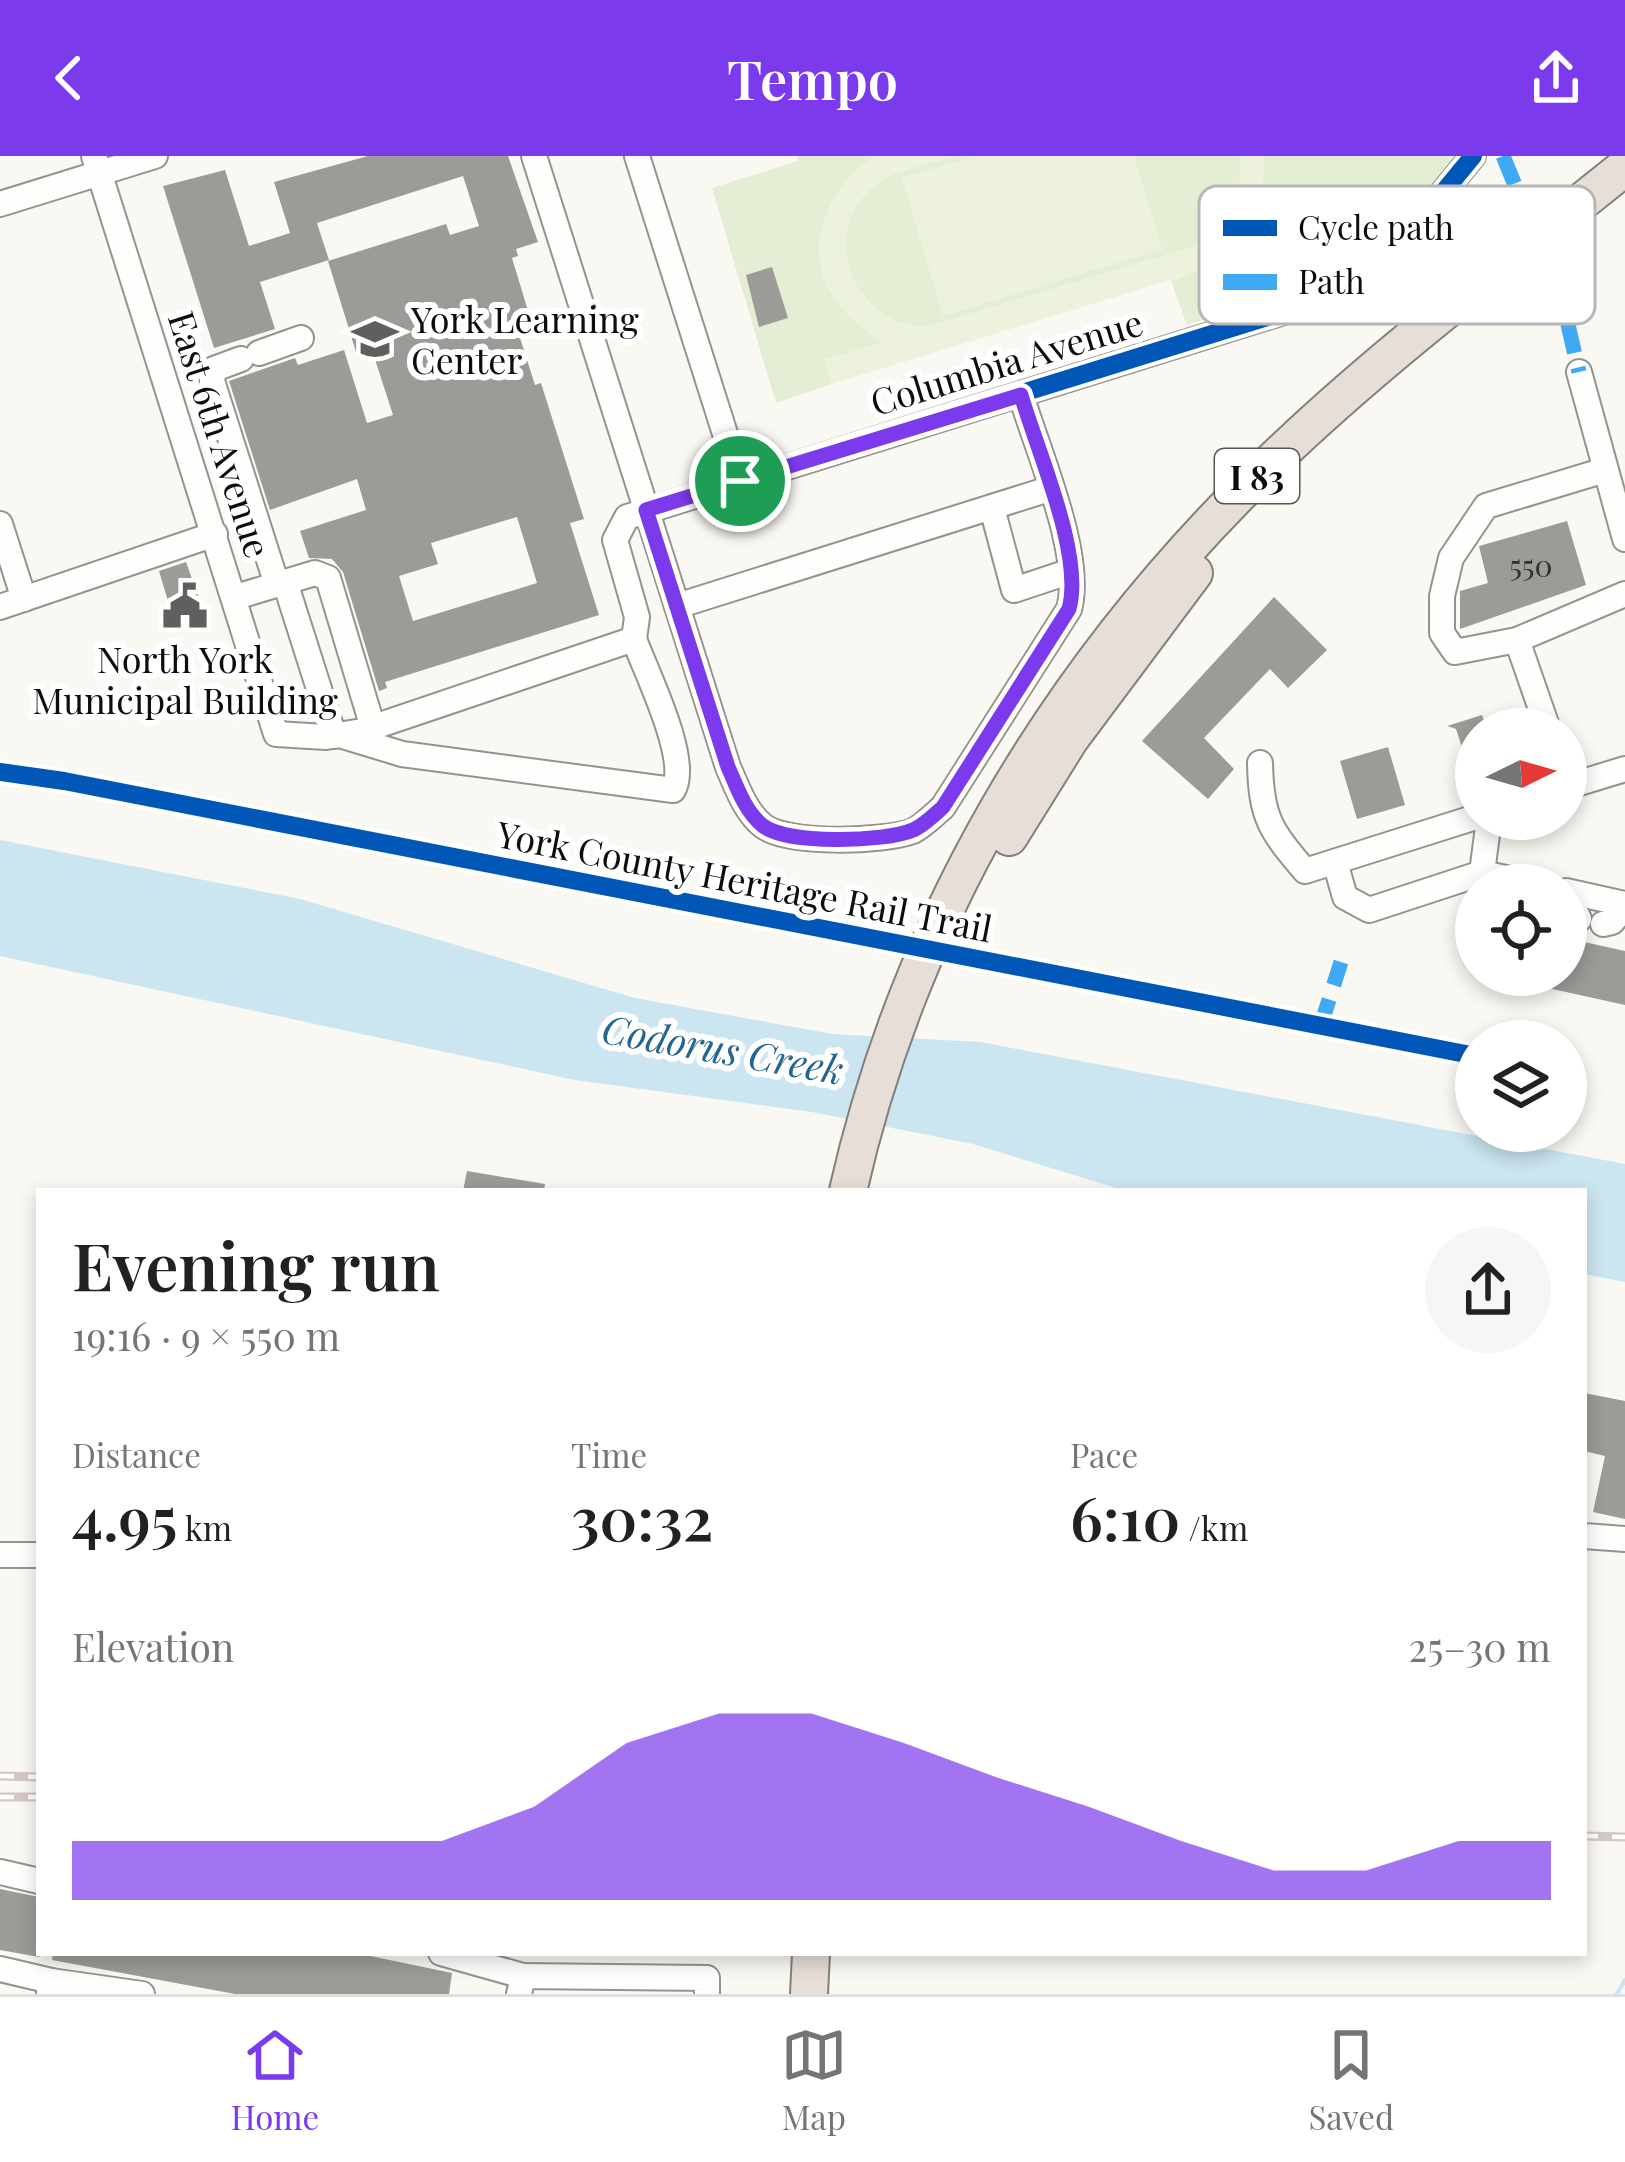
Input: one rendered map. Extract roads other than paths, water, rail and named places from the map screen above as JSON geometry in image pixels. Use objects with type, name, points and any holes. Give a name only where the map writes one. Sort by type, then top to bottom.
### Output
[{"type":"highway","points":[[1595,188],[1622,156]]},
{"type":"highway","name":"I 83","points":[[1595,192],[1625,167]]},
{"type":"highway","name":"I 83","points":[[1595,220],[1625,196]]},
{"type":"highway","name":"I 83","points":[[872,1188],[916,1036],[1004,797],[1079,681],[1208,526],[1339,402],[1434,324]]},
{"type":"highway","name":"I 83","points":[[849,1188],[896,1027],[979,865],[1205,559],[1377,396],[1466,324]]},
{"type":"highway","points":[[788,1994],[790,1956]]},
{"type":"highway","points":[[809,1994],[811,1956]]},
{"type":"street","points":[[0,204],[97,165],[155,156]]},
{"type":"street","points":[[534,156],[728,767],[746,806],[763,826],[784,837],[915,830],[943,807],[1058,628],[1072,598],[1071,571],[1021,395]]},
{"type":"street","points":[[637,156],[740,481]]},
{"type":"street","name":"Columbia Avenue","points":[[1448,186],[1473,156]]},
{"type":"street","name":"East 6th Avenue","points":[[97,165],[276,734],[339,736]]},
{"type":"street","name":"Columbia Avenue","points":[[646,510],[1246,324]]},
{"type":"street","points":[[301,338],[214,369],[212,381],[339,736]]},
{"type":"street","points":[[1579,372],[1625,538]]},
{"type":"street","points":[[1605,470],[1486,506],[1451,558],[1442,596],[1442,633],[1455,652],[1517,640],[1625,594]]},
{"type":"street","points":[[677,606],[1049,489]]},
{"type":"street","points":[[992,508],[1014,590],[1071,571]]},
{"type":"street","points":[[339,736],[402,754],[673,790],[679,780],[678,758],[634,639],[638,617],[615,533],[627,518],[646,510]]},
{"type":"street","points":[[0,524],[12,603],[215,534]]},
{"type":"street","points":[[236,597],[316,573],[332,582],[373,728]]},
{"type":"street","points":[[339,736],[634,639]]},
{"type":"street","points":[[1517,640],[1541,708]]},
{"type":"street","points":[[1260,763],[1261,804],[1278,839],[1305,871],[1455,824]]},
{"type":"street","points":[[1587,779],[1625,769]]},
{"type":"street","points":[[1335,862],[1345,897],[1369,910],[1455,882]]},
{"type":"street","points":[[1587,898],[1625,906],[1612,922],[1587,917]]},
{"type":"street","points":[[1587,1536],[1625,1539]]},
{"type":"street","points":[[0,1555],[36,1555]]},
{"type":"street","points":[[0,1871],[36,1880]]},
{"type":"street","points":[[448,1956],[521,1985],[707,1978],[707,1994]]},
{"type":"street","points":[[0,1969],[50,1987],[142,1994]]},
{"type":"water","name":"Codorus Creek","points":[[0,840],[300,899],[635,998],[832,1034],[980,1042],[1455,1132],[1455,1152],[1562,1152],[1625,1164],[1625,1282],[1587,1275],[1587,1188],[1116,1188],[973,1144],[812,1112],[575,1080],[0,956]]},
{"type":"waterway","points":[[1617,1994],[1625,1980]]},
{"type":"railway","points":[[0,1776],[36,1777]]},
{"type":"railway","points":[[0,1797],[36,1797]]},
{"type":"railway","points":[[1587,1836],[1625,1837]]},
{"type":"place","name":"York Learning Center","points":[[375,339]]},
{"type":"place","name":"North York Municipal Building","points":[[185,606]]}]
